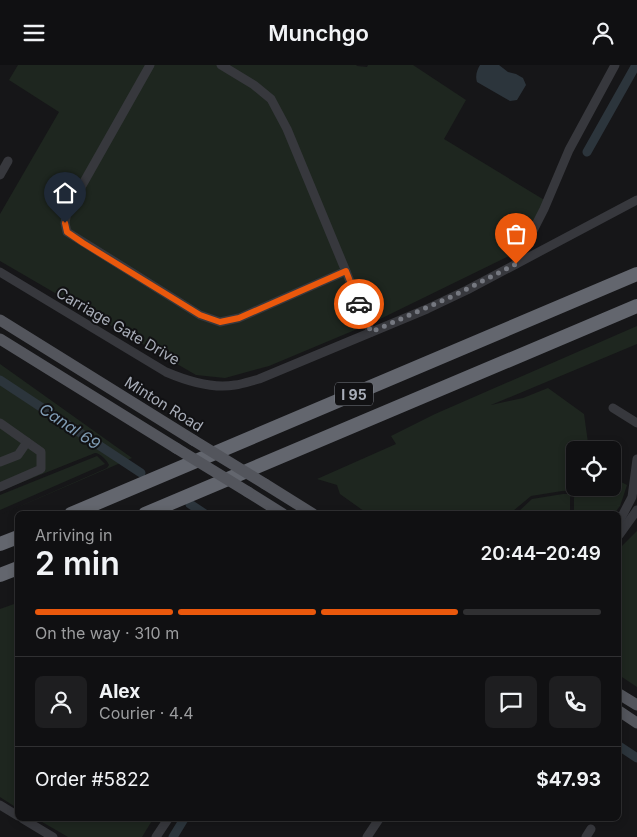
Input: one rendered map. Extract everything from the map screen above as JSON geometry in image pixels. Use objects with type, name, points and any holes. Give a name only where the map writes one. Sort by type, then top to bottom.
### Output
[{"type":"highway","name":"I 95","points":[[78,511],[637,275]]},
{"type":"highway","name":"I 95","points":[[152,511],[637,306]]},
{"type":"highway","points":[[0,544],[15,538]]},
{"type":"highway","points":[[0,575],[15,569]]},
{"type":"main road","name":"Minton Road","points":[[0,320],[308,511]]},
{"type":"main road","name":"Minton Road","points":[[0,339],[278,511]]},
{"type":"main road","points":[[621,695],[637,705]]},
{"type":"main road","points":[[621,712],[637,723]]},
{"type":"street","points":[[150,65],[67,212],[65,223],[67,232],[200,315],[220,322],[239,318],[346,271]]},
{"type":"street","points":[[221,65],[254,85],[271,99],[287,129],[371,332]]},
{"type":"street","points":[[516,264],[544,209],[569,150],[615,65]]},
{"type":"street","points":[[0,175],[8,161]]},
{"type":"street","name":"Carriage Gate Drive","points":[[0,272],[166,372],[184,380],[208,385],[234,385],[259,379],[427,309],[637,200]]},
{"type":"street","points":[[613,408],[637,423]]},
{"type":"street","points":[[0,423],[41,452],[41,469],[0,487]]},
{"type":"street","points":[[0,462],[18,455],[27,442]]},
{"type":"street","points":[[621,518],[635,494],[637,462]]},
{"type":"street","points":[[621,532],[637,510]]},
{"type":"street","points":[[0,805],[15,814]]},
{"type":"street","points":[[26,821],[53,837]]},
{"type":"street","points":[[156,837],[167,821]]},
{"type":"street","points":[[368,837],[378,821]]},
{"type":"shaded area","points":[[18,65],[356,65],[367,67],[368,65],[413,65],[466,100],[444,139],[546,201],[513,254],[374,322],[269,366],[225,378],[196,375],[0,261],[0,214],[59,112],[9,80]]},
{"type":"shaded area","points":[[480,65],[499,65],[508,72],[523,78],[526,85],[517,100],[510,101],[477,82],[476,78]]},
{"type":"shaded area","points":[[637,326],[637,344],[491,405],[523,398],[548,388],[584,414],[588,441],[566,441],[566,491],[531,496],[513,511],[364,511],[340,494],[337,485],[317,479],[396,444],[391,436],[435,414]]},
{"type":"shaded area","points":[[0,364],[132,458],[0,515],[107,468],[109,465],[103,457],[95,453],[0,491]]},
{"type":"shaded area","points":[[97,456],[105,464],[0,510],[0,495]]},
{"type":"shaded area","points":[[621,482],[627,485],[620,506],[616,511],[574,511],[575,496],[621,496]]},
{"type":"shaded area","points":[[563,494],[570,496],[570,511],[519,511],[532,499]]},
{"type":"shaded area","points":[[637,531],[637,687],[621,676],[621,547]]},
{"type":"shaded area","points":[[15,604],[15,807],[0,797],[0,609]]},
{"type":"shaded area","points":[[40,821],[152,821],[142,837],[68,837]]},
{"type":"waterway","points":[[587,152],[636,65]]},
{"type":"waterway","name":"Canal 69","points":[[0,380],[141,473]]},
{"type":"waterway","name":"Canal 69","points":[[190,504],[200,511]]},
{"type":"waterway","name":"Canal 69","points":[[621,747],[637,758]]},
{"type":"waterway","points":[[173,837],[183,821]]},
{"type":"way so far","points":[[359,304],[371,332],[427,309],[516,264]]},
{"type":"route","points":[[65,223],[67,232],[83,243],[200,315],[220,322],[239,318],[346,271],[359,304]]}]
